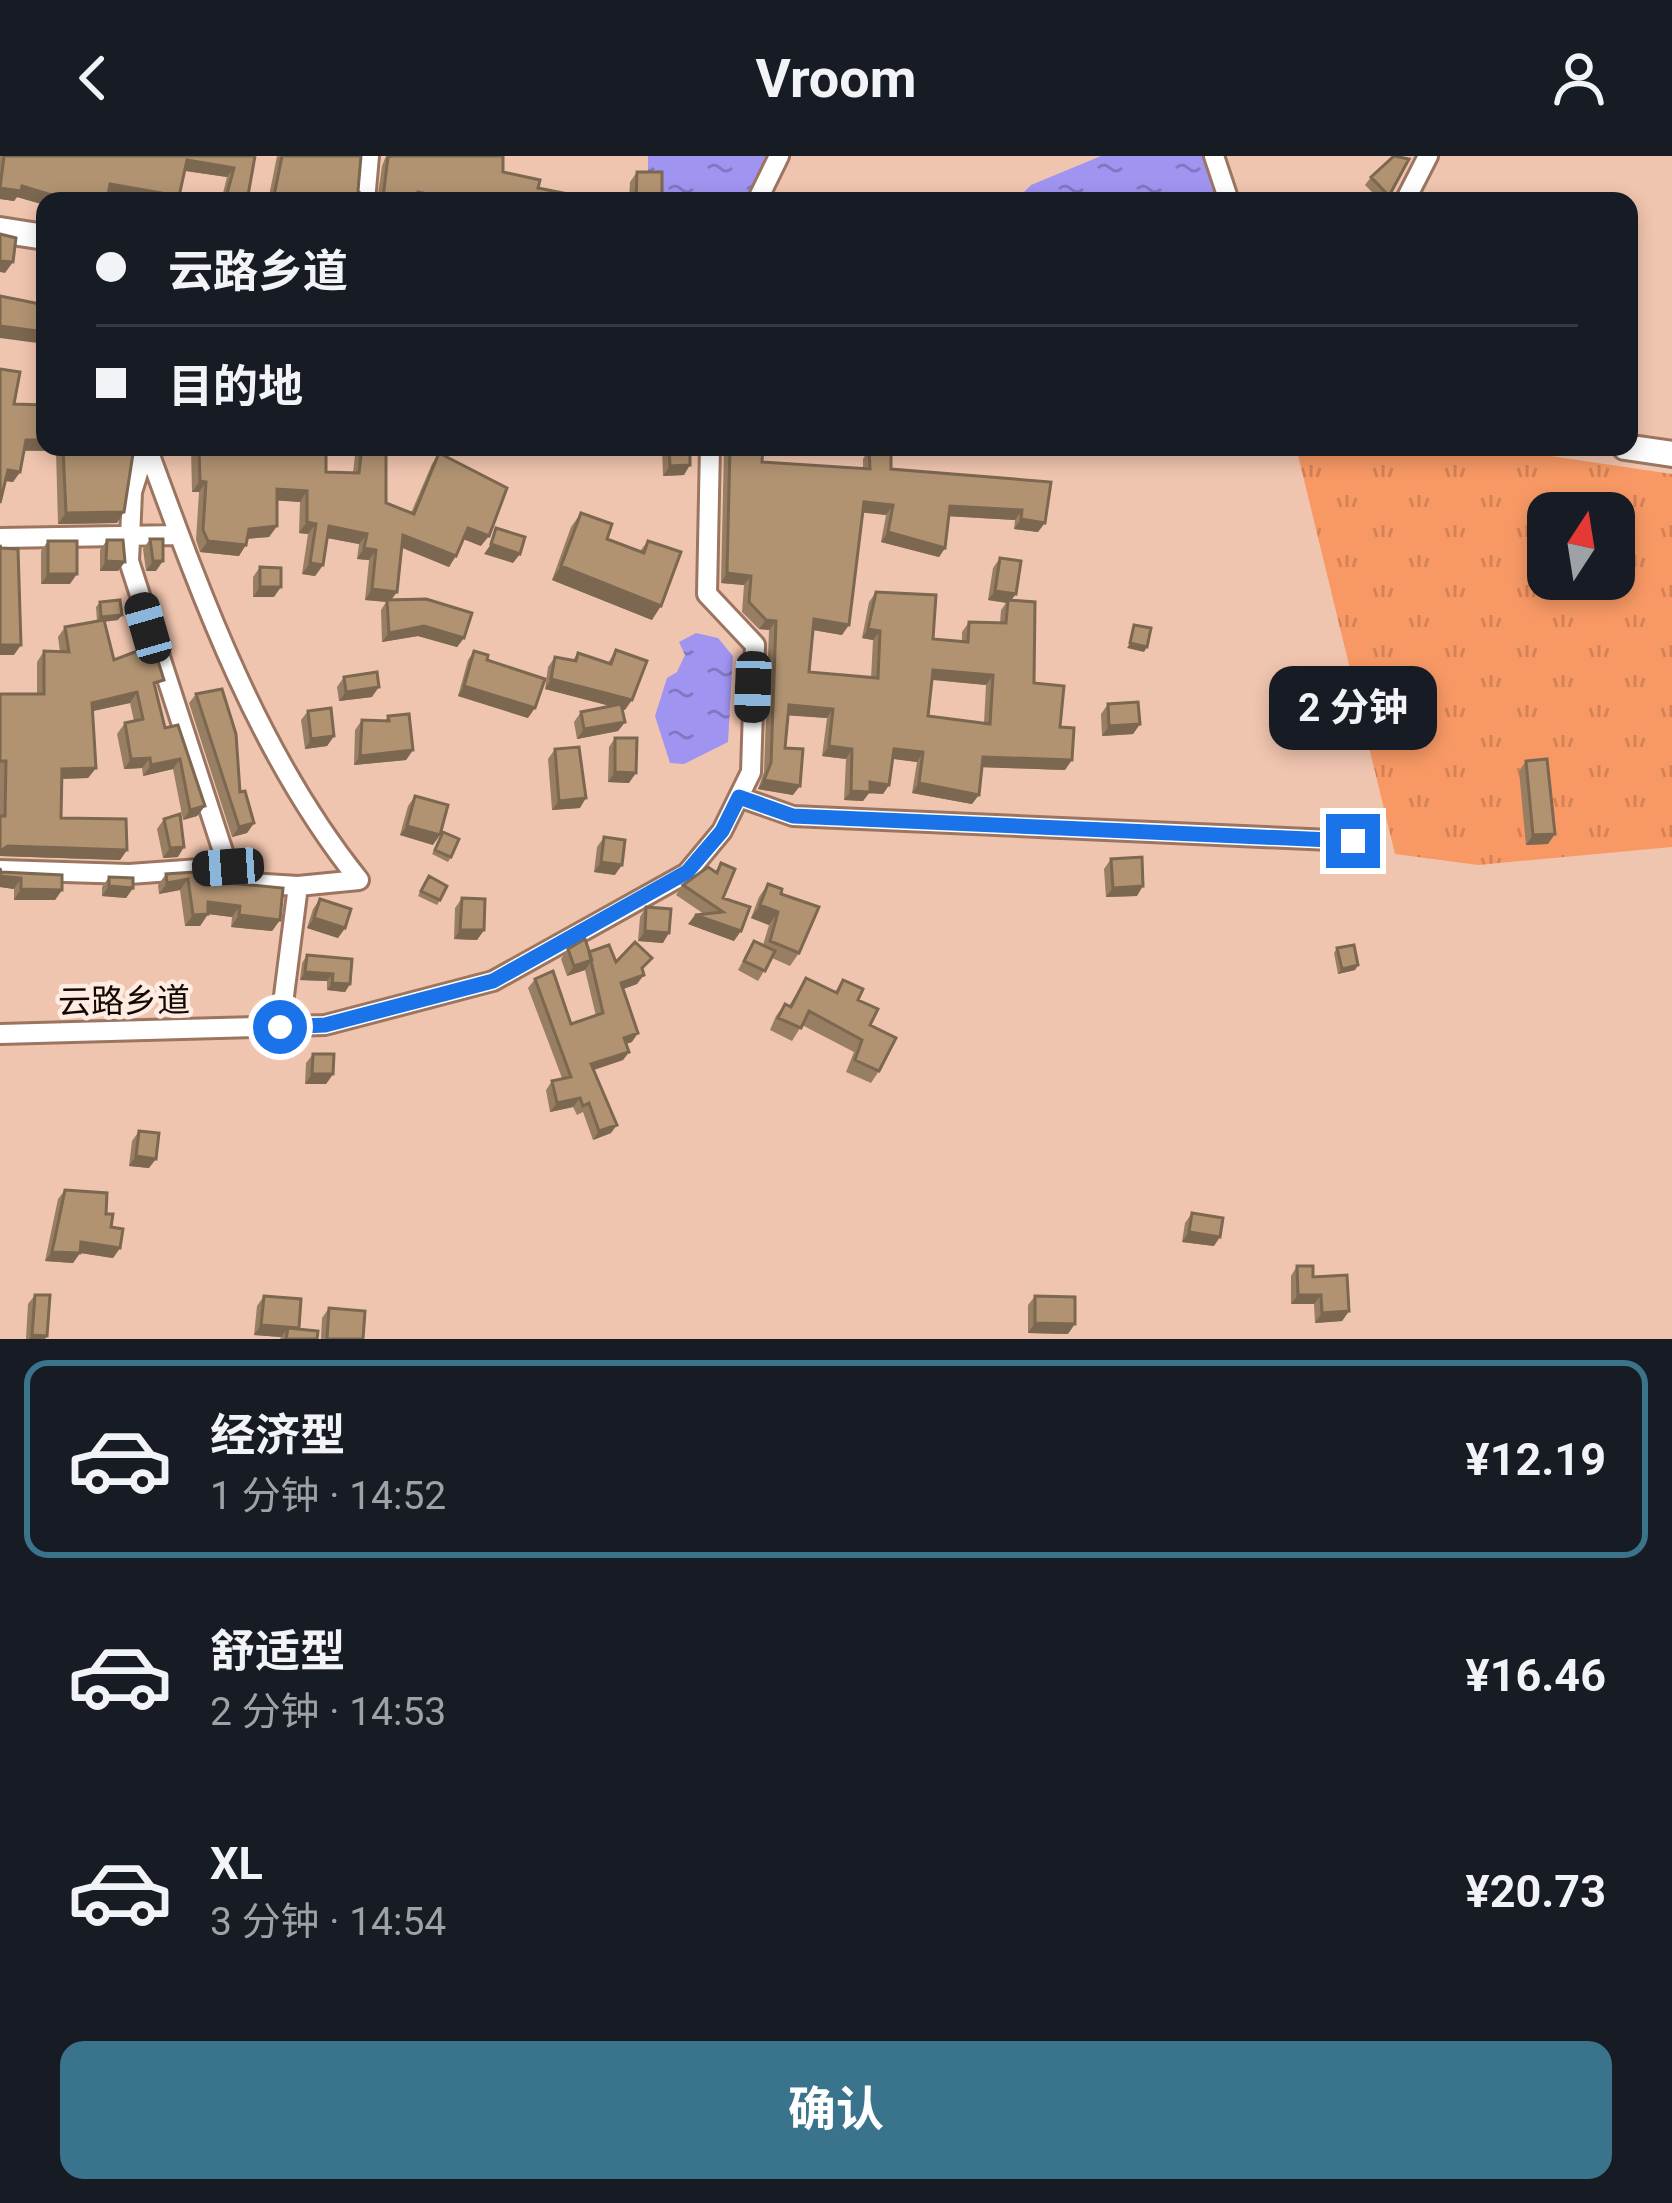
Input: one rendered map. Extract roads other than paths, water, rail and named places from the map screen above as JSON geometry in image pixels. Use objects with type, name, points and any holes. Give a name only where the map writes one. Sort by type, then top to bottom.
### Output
[{"type":"street","points":[[366,192],[369,156]]},
{"type":"street","points":[[762,192],[779,156]]},
{"type":"street","points":[[1214,156],[1225,192]]},
{"type":"street","points":[[1410,192],[1428,156]]},
{"type":"street","points":[[0,230],[36,236]]},
{"type":"street","points":[[1638,449],[1672,454]]},
{"type":"street","points":[[143,456],[132,492],[129,561],[157,661],[233,882],[298,886],[359,880],[308,816],[280,763],[179,535],[149,456]]},
{"type":"street","name":"云路乡道","points":[[0,1034],[325,1025],[493,981],[687,872],[722,831],[751,772],[755,645],[706,594],[710,456]]},
{"type":"street","points":[[0,538],[179,535]]},
{"type":"street","points":[[739,797],[793,816],[1353,841]]},
{"type":"street","points":[[0,870],[129,874],[228,867]]},
{"type":"street","points":[[280,1027],[298,886]]},
{"type":"water","points":[[648,156],[769,156],[760,181],[749,192],[648,192]]},
{"type":"water","points":[[1101,156],[1204,156],[1215,192],[1024,192]]},
{"type":"water","points":[[696,633],[718,638],[733,656],[728,742],[684,764],[670,763],[655,716],[667,678],[677,672],[685,655],[679,642]]}]
